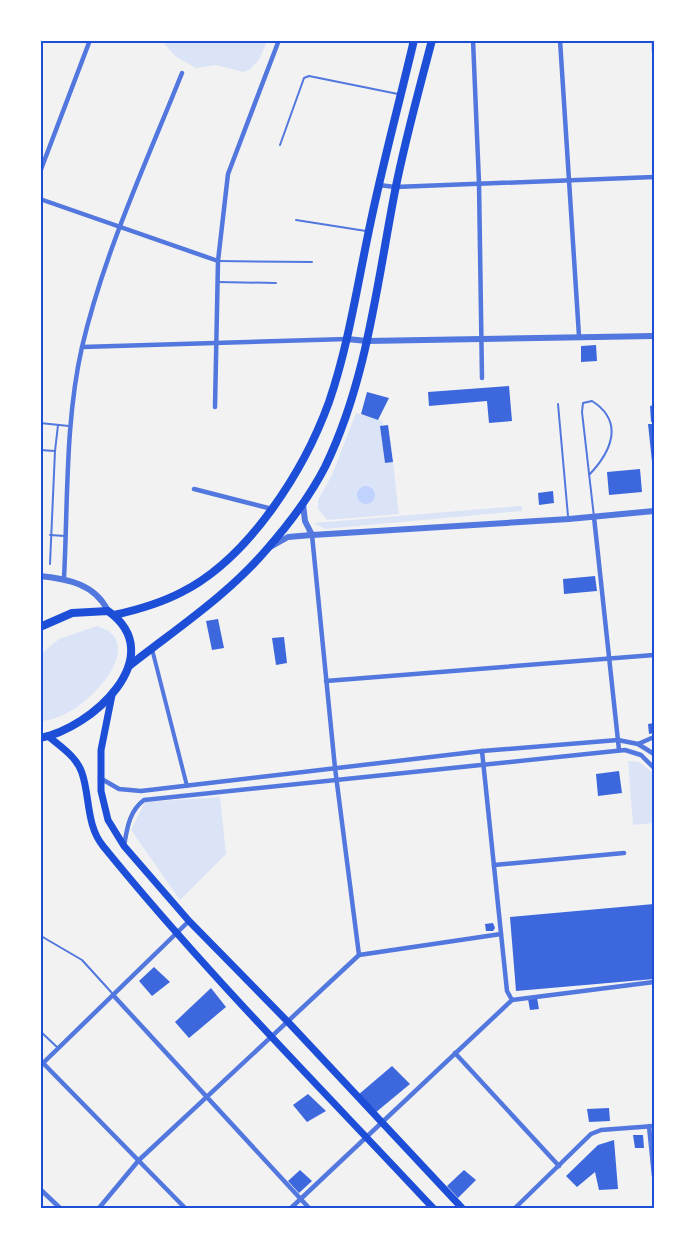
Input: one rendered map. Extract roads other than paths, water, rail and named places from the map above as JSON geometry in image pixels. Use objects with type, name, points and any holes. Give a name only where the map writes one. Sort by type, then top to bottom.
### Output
[{"type":"highway","points":[[40,627],[72,612],[111,613],[163,600],[183,592],[208,576],[272,509],[308,453],[329,402],[347,339],[368,231],[414,40]]},
{"type":"highway","points":[[44,737],[80,722],[112,695],[129,666],[213,601],[269,547],[303,504],[324,467],[345,416],[367,341],[395,188],[432,40]]},
{"type":"highway","points":[[111,613],[123,625],[129,638],[129,666]]},
{"type":"main road","points":[[112,695],[102,741],[100,778],[102,800],[108,820],[124,846],[189,921],[289,1023],[462,1209]]},
{"type":"main road","points":[[44,737],[74,759],[82,772],[88,810],[100,843],[175,934],[433,1209]]},
{"type":"street","points":[[40,172],[90,40]]},
{"type":"street","points":[[215,408],[218,261],[228,174],[279,40]]},
{"type":"street","points":[[473,40],[480,183],[482,378]]},
{"type":"street","points":[[560,40],[579,336]]},
{"type":"street","points":[[654,40],[654,51]]},
{"type":"street","points":[[64,578],[72,426],[82,347],[119,227],[182,73]]},
{"type":"street","points":[[379,185],[395,188],[654,177]]},
{"type":"street","points":[[40,199],[218,261]]},
{"type":"street","points":[[82,347],[347,339],[367,341],[483,340],[654,336]]},
{"type":"street","points":[[194,489],[272,509]]},
{"type":"street","points":[[303,504],[305,521],[312,535],[335,768],[359,955]]},
{"type":"street","points":[[269,547],[288,537],[569,519],[654,511]]},
{"type":"street","points":[[594,517],[619,750]]},
{"type":"street","points":[[40,576],[64,578],[96,592],[111,613]]},
{"type":"street","points":[[152,648],[187,786]]},
{"type":"street","points":[[326,681],[654,655]]},
{"type":"street","points":[[638,744],[654,737]]},
{"type":"street","points":[[100,778],[119,789],[141,791],[482,752],[618,740],[638,744],[654,754]]},
{"type":"street","points":[[124,846],[130,817],[136,806],[144,800],[619,750],[641,755],[654,768]]},
{"type":"street","points":[[482,752],[507,991],[512,1000]]},
{"type":"street","points":[[494,865],[624,853]]},
{"type":"street","points":[[185,1209],[42,1064],[189,921]]},
{"type":"street","points":[[99,1209],[139,1160],[289,1023],[359,955],[501,934]]},
{"type":"street","points":[[291,1209],[512,1000],[654,982]]},
{"type":"street","points":[[113,995],[309,1209]]},
{"type":"street","points":[[455,1053],[559,1166]]},
{"type":"street","points":[[515,1209],[596,1132],[652,1126],[654,1176]]},
{"type":"street","points":[[40,1189],[60,1209]]},
{"type":"lane","points":[[280,145],[304,78],[309,75],[401,94]]},
{"type":"lane","points":[[296,219],[368,231]]},
{"type":"lane","points":[[218,261],[312,262]]},
{"type":"lane","points":[[218,282],[276,283]]},
{"type":"lane","points":[[589,475],[607,454],[611,436],[608,420],[602,407],[592,401],[583,403],[582,412],[589,475],[594,517]]},
{"type":"lane","points":[[558,404],[569,519]]},
{"type":"lane","points":[[40,423],[72,426]]},
{"type":"lane","points":[[50,564],[58,425]]},
{"type":"lane","points":[[40,450],[55,451]]},
{"type":"lane","points":[[50,535],[66,536]]},
{"type":"lane","points":[[41,936],[68,954],[82,960],[113,995]]},
{"type":"lane","points":[[40,1031],[58,1048]]},
{"type":"water","points":[[366,486],[372,489],[375,495],[372,501],[366,504],[360,501],[357,495],[360,489]]}]
